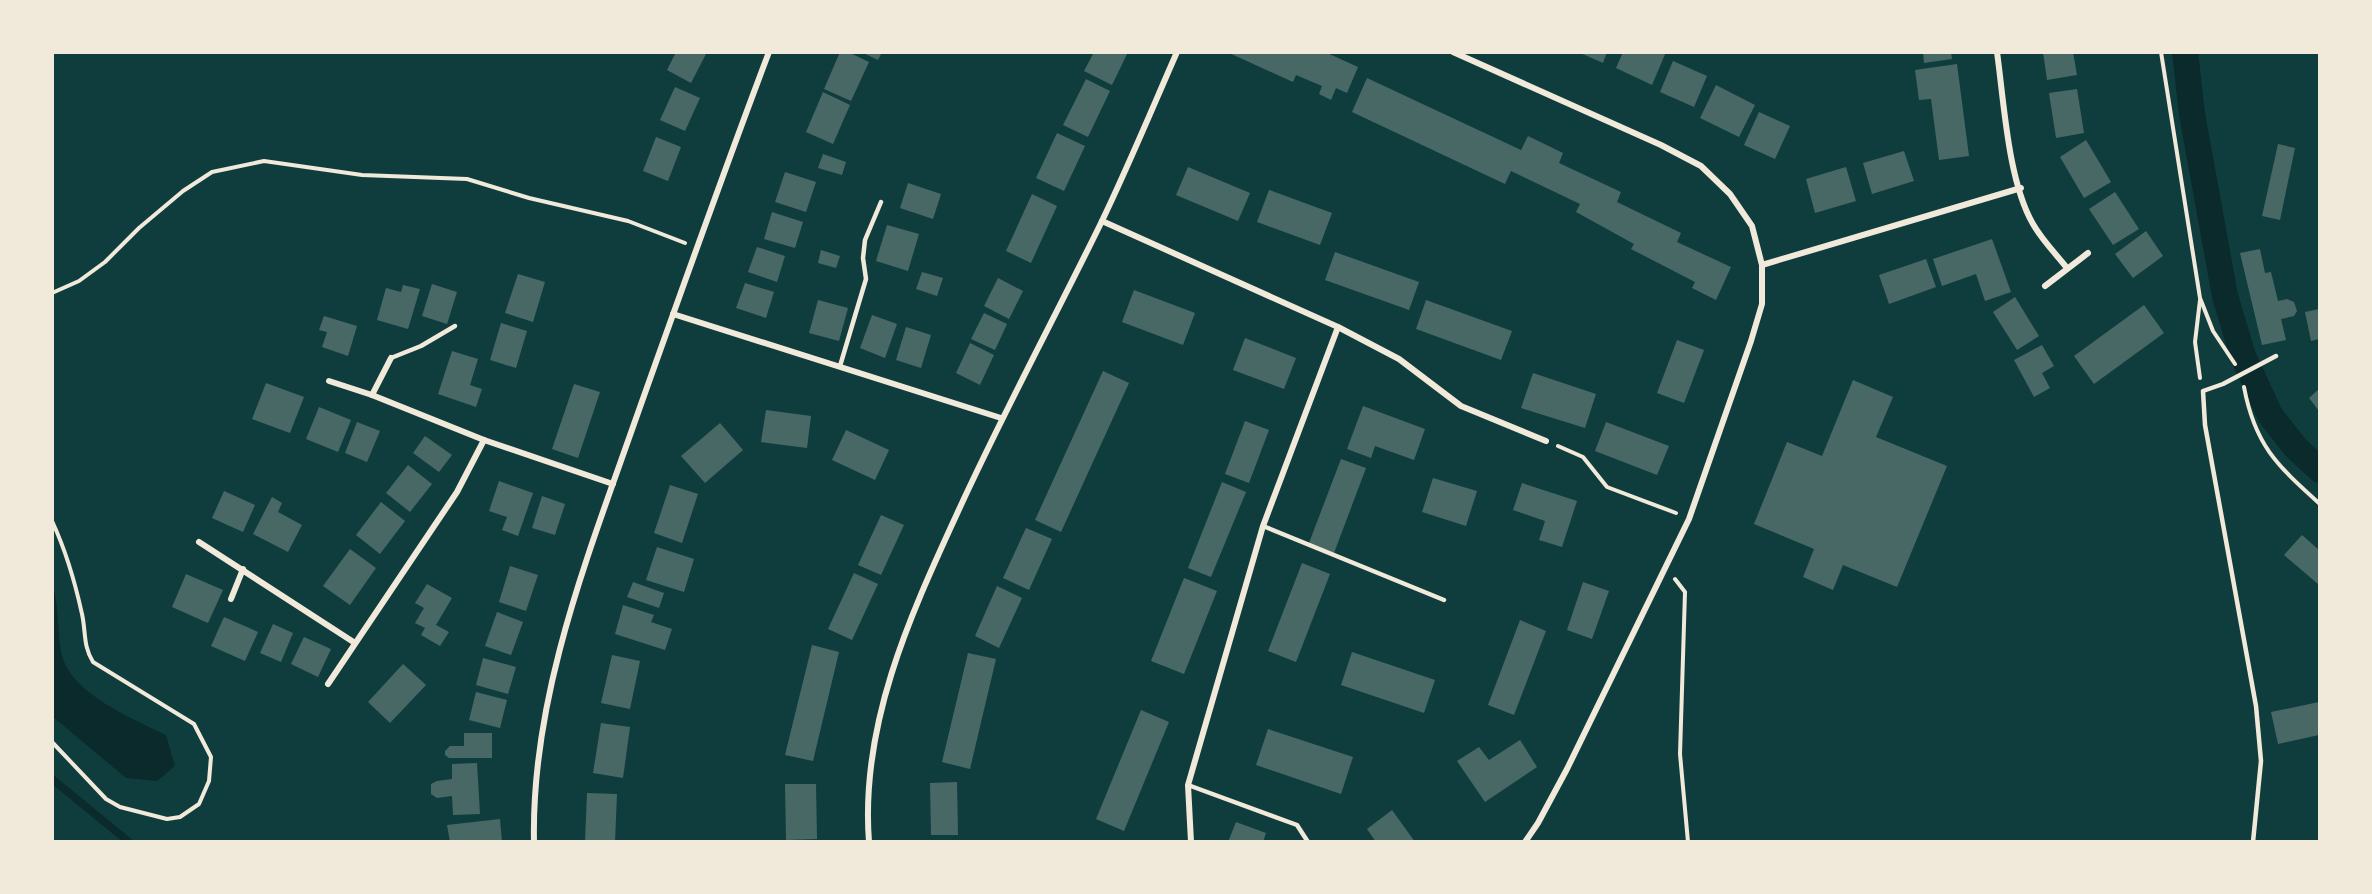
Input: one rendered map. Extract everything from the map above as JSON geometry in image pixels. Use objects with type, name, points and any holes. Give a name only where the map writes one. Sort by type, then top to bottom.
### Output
[{"type":"street","points":[[534,842],[536,779],[555,670],[582,572],[769,52]]},
{"type":"street","points":[[868,842],[873,746],[890,672],[931,569],[1000,418],[1102,221],[1177,52]]},
{"type":"street","points":[[1453,52],[1660,145],[1701,166],[1730,194],[1752,226],[1762,265],[1762,304],[1689,519],[1567,769],[1525,842]]},
{"type":"street","points":[[1997,52],[2010,152],[2020,188],[2033,224],[2067,268]]},
{"type":"street","points":[[1762,265],[2020,188]]},
{"type":"street","points":[[1102,221],[1338,327],[1399,359],[1461,406],[1546,441]]},
{"type":"street","points":[[2045,286],[2088,253]]},
{"type":"street","points":[[673,314],[1000,418]]},
{"type":"street","points":[[1191,842],[1188,785],[1263,526],[1338,327]]},
{"type":"street","points":[[372,395],[391,358]]},
{"type":"street","points":[[329,381],[372,395],[484,440],[613,484]]},
{"type":"street","points":[[328,684],[457,492],[484,440]]},
{"type":"street","points":[[199,542],[355,643]]},
{"type":"street","points":[[231,599],[243,569]]},
{"type":"lane","points":[[840,366],[866,279],[863,258],[865,240],[881,202]]},
{"type":"lane","points":[[391,358],[421,346],[455,326]]},
{"type":"lane","points":[[2253,842],[2261,761],[2256,706],[2205,425],[2203,391],[2223,384],[2276,356]]},
{"type":"lane","points":[[1263,526],[1444,600]]},
{"type":"lane","points":[[1188,785],[1297,825],[1308,842]]},
{"type":"path","points":[[2161,52],[2200,298],[2214,332],[2237,370]]},
{"type":"path","points":[[52,293],[79,281],[105,262],[139,228],[183,191],[212,172],[264,161],[362,175],[467,179],[529,198],[628,221],[697,248]]},
{"type":"path","points":[[2200,298],[2194,342],[2203,391]]},
{"type":"path","points":[[2243,385],[2248,412],[2261,443],[2282,470],[2319,504]]},
{"type":"path","points":[[1546,441],[1583,457],[1607,487],[1689,519]]},
{"type":"path","points":[[52,521],[76,589],[84,624],[85,649],[93,662],[194,724],[211,757],[209,781],[199,804],[180,817],[167,819],[142,815],[106,799],[52,742]]},
{"type":"path","points":[[1666,566],[1685,592],[1680,753],[1688,842]]},
{"type":"water","points":[[52,582],[61,651],[66,666],[88,692],[120,712],[166,735],[175,766],[157,781],[126,778],[53,717]]},
{"type":"building","points":[[676,52],[707,52],[691,83],[667,70]]},
{"type":"building","points":[[840,52],[848,52],[869,62],[851,101],[824,89]]},
{"type":"building","points":[[861,52],[882,52],[878,60]]},
{"type":"building","points":[[1094,52],[1128,52],[1112,85],[1084,71]]},
{"type":"building","points":[[1227,52],[1325,52],[1358,67],[1347,93],[1336,88],[1331,100],[1319,94],[1322,86],[1296,75],[1293,82]]},
{"type":"building","points":[[1578,52],[1607,52],[1603,63]]},
{"type":"building","points":[[1623,52],[1666,52],[1652,85],[1616,68]]},
{"type":"building","points":[[1923,52],[1951,52],[1952,59],[1924,63]]},
{"type":"building","points":[[2043,52],[2073,52],[2077,75],[2047,80]]},
{"type":"building","points":[[1673,61],[1707,76],[1694,107],[1660,92]]},
{"type":"building","points":[[1957,64],[1969,156],[1939,160],[1931,99],[1919,100],[1915,70]]},
{"type":"building","points":[[1367,78],[1521,150],[1528,136],[1563,153],[1559,163],[1621,192],[1617,202],[1681,233],[1677,242],[1731,267],[1716,300],[1692,288],[1695,282],[1631,249],[1634,244],[1576,212],[1580,204],[1511,171],[1505,184],[1352,112]]},
{"type":"building","points":[[1086,79],[1110,91],[1088,137],[1063,125]]},
{"type":"building","points":[[1716,85],[1755,105],[1739,137],[1700,118]]},
{"type":"building","points":[[675,87],[700,98],[685,131],[660,120]]},
{"type":"building","points":[[2077,89],[2084,133],[2056,138],[2049,93]]},
{"type":"building","points":[[823,92],[850,105],[833,144],[806,132]]},
{"type":"building","points":[[1759,112],[1790,126],[1775,159],[1744,145]]},
{"type":"building","points":[[1057,133],[1085,146],[1064,191],[1036,178]]},
{"type":"building","points":[[656,137],[681,147],[668,181],[643,171]]},
{"type":"building","points":[[2086,140],[2111,182],[2084,198],[2060,157]]},
{"type":"building","points":[[2278,144],[2295,148],[2280,220],[2262,216]]},
{"type":"building","points":[[1904,151],[1914,181],[1872,194],[1863,163]]},
{"type":"building","points":[[823,154],[846,162],[842,175],[818,168]]},
{"type":"building","points":[[1188,167],[1250,193],[1238,221],[1176,195]]},
{"type":"building","points":[[1846,167],[1856,201],[1815,213],[1806,179]]},
{"type":"building","points":[[785,172],[816,182],[806,212],[775,202]]},
{"type":"building","points":[[908,183],[941,194],[933,219],[900,208]]},
{"type":"building","points":[[1269,190],[1332,213],[1320,245],[1257,222]]},
{"type":"building","points":[[2115,192],[2139,229],[2113,245],[2089,209]]},
{"type":"building","points":[[1032,194],[1057,206],[1031,263],[1006,251]]},
{"type":"building","points":[[772,212],[803,222],[795,248],[764,239]]},
{"type":"building","points":[[887,225],[919,234],[908,271],[876,261]]},
{"type":"building","points":[[2146,231],[2163,256],[2133,278],[2115,254]]},
{"type":"building","points":[[1992,239],[2011,292],[1985,301],[1976,274],[1942,286],[1933,259]]},
{"type":"building","points":[[757,247],[785,256],[777,282],[748,272]]},
{"type":"building","points":[[2260,249],[2265,273],[2271,272],[2278,301],[2287,299],[2294,302],[2297,311],[2294,316],[2281,319],[2286,340],[2262,345],[2240,253]]},
{"type":"building","points":[[821,250],[840,256],[836,268],[818,263]]},
{"type":"building","points":[[1335,252],[1419,282],[1409,310],[1325,280]]},
{"type":"building","points":[[1926,259],[1936,287],[1889,304],[1879,275]]},
{"type":"building","points":[[922,272],[943,278],[937,296],[916,289]]},
{"type":"building","points":[[518,274],[545,282],[533,322],[505,313]]},
{"type":"building","points":[[998,278],[1023,291],[1009,319],[984,306]]},
{"type":"building","points":[[745,283],[774,292],[766,318],[736,308]]},
{"type":"building","points":[[432,284],[457,292],[447,324],[422,316]]},
{"type":"building","points":[[403,285],[420,289],[408,329],[377,320],[386,288],[401,292]]},
{"type":"building","points":[[1134,290],[1195,313],[1183,345],[1122,322]]},
{"type":"building","points":[[2015,297],[2039,336],[2017,350],[1993,312]]},
{"type":"building","points":[[818,300],[848,308],[839,341],[809,333]]},
{"type":"building","points":[[1426,300],[1512,331],[1501,360],[1416,329]]},
{"type":"building","points":[[2144,305],[2164,333],[2094,384],[2074,356]]},
{"type":"building","points":[[2319,309],[2319,339],[2311,341],[2305,312]]},
{"type":"building","points":[[984,313],[1007,324],[995,350],[971,339]]},
{"type":"building","points":[[872,315],[897,324],[885,358],[860,348]]},
{"type":"building","points":[[324,316],[357,326],[348,356],[322,347],[327,332],[319,330]]},
{"type":"building","points":[[501,323],[527,331],[516,368],[490,360]]},
{"type":"building","points":[[906,327],[931,335],[921,368],[896,360]]},
{"type":"building","points":[[1245,338],[1296,358],[1284,389],[1233,370]]},
{"type":"building","points":[[1677,340],[1704,350],[1684,403],[1657,393]]},
{"type":"building","points":[[970,343],[994,355],[980,385],[956,373]]},
{"type":"building","points":[[2042,345],[2054,366],[2042,373],[2050,388],[2034,397],[2014,360]]},
{"type":"building","points":[[452,351],[478,359],[470,385],[482,389],[476,407],[438,394]]},
{"type":"building","points":[[1103,371],[1129,383],[1061,532],[1035,520]]},
{"type":"building","points":[[1533,373],[1596,394],[1585,428],[1521,408]]},
{"type":"building","points":[[1853,380],[1893,397],[1876,437],[1947,466],[1897,587],[1843,565],[1833,590],[1803,577],[1814,549],[1754,524],[1787,442],[1822,456]]},
{"type":"building","points":[[266,383],[304,397],[290,433],[252,419]]},
{"type":"building","points":[[574,384],[600,392],[578,458],[552,449]]},
{"type":"building","points":[[2319,389],[2319,411],[2309,398]]},
{"type":"building","points":[[1363,406],[1425,429],[1414,460],[1375,446],[1371,458],[1347,449]]},
{"type":"building","points":[[319,407],[351,420],[338,452],[306,439]]},
{"type":"building","points":[[766,410],[811,416],[807,448],[761,442]]},
{"type":"building","points":[[1245,421],[1269,430],[1249,483],[1225,474]]},
{"type":"building","points":[[357,422],[380,431],[367,462],[345,453]]},
{"type":"building","points":[[1606,422],[1669,446],[1657,475],[1595,451]]},
{"type":"building","points":[[720,423],[743,450],[705,483],[681,456]]},
{"type":"building","points":[[846,430],[889,450],[875,480],[832,460]]},
{"type":"building","points":[[425,436],[452,455],[439,472],[413,453]]},
{"type":"building","points":[[1341,459],[1366,468],[1334,553],[1309,543]]},
{"type":"building","points":[[408,465],[432,484],[410,512],[386,493]]},
{"type":"building","points":[[1433,478],[1477,491],[1466,526],[1422,512]]},
{"type":"building","points":[[499,481],[533,493],[518,536],[502,530],[507,517],[489,511]]},
{"type":"building","points":[[1222,482],[1246,492],[1211,577],[1188,568]]},
{"type":"building","points":[[1522,483],[1577,501],[1562,547],[1539,540],[1545,521],[1513,510]]},
{"type":"building","points":[[670,485],[698,494],[682,543],[654,533]]},
{"type":"building","points":[[224,491],[255,505],[243,532],[212,518]]},
{"type":"building","points":[[542,496],[565,504],[555,535],[532,528]]},
{"type":"building","points":[[272,497],[282,503],[278,512],[302,525],[288,552],[253,534]]},
{"type":"building","points":[[381,502],[405,521],[380,554],[356,535]]},
{"type":"building","points":[[881,515],[904,525],[881,575],[858,565]]},
{"type":"building","points":[[1026,528],[1052,539],[1029,590],[1003,578]]},
{"type":"building","points":[[2302,535],[2319,550],[2318,584],[2284,555]]},
{"type":"building","points":[[657,547],[694,559],[684,592],[646,580]]},
{"type":"building","points":[[350,549],[376,568],[350,605],[323,586]]},
{"type":"building","points":[[1302,563],[1330,574],[1296,662],[1268,651]]},
{"type":"building","points":[[510,566],[538,575],[526,611],[499,602]]},
{"type":"building","points":[[854,573],[878,584],[852,640],[828,629]]},
{"type":"building","points":[[186,574],[223,590],[208,623],[172,607]]},
{"type":"building","points":[[1184,578],[1217,591],[1184,674],[1151,661]]},
{"type":"building","points":[[633,582],[664,593],[659,608],[627,597]]},
{"type":"building","points":[[1583,582],[1609,591],[1592,639],[1567,630]]},
{"type":"building","points":[[427,584],[452,598],[436,625],[449,632],[440,646],[421,635],[425,628],[415,623],[424,608],[415,603]]},
{"type":"building","points":[[997,586],[1022,598],[999,648],[975,636]]},
{"type":"building","points":[[623,605],[654,615],[651,622],[672,629],[665,650],[615,634]]},
{"type":"building","points":[[497,612],[523,622],[511,655],[485,646]]},
{"type":"building","points":[[224,617],[258,632],[245,661],[211,646]]},
{"type":"building","points":[[1520,620],[1546,631],[1514,715],[1488,705]]},
{"type":"building","points":[[273,624],[293,633],[281,662],[260,653]]},
{"type":"building","points":[[304,637],[331,649],[318,677],[291,664]]},
{"type":"building","points":[[812,645],[839,652],[813,761],[785,755]]},
{"type":"building","points":[[1352,652],[1435,680],[1424,713],[1341,685]]},
{"type":"building","points":[[968,653],[996,659],[970,769],[942,762]]},
{"type":"building","points":[[612,655],[640,661],[630,709],[601,703]]},
{"type":"building","points":[[483,658],[516,667],[508,694],[476,685]]},
{"type":"building","points":[[403,664],[426,685],[390,723],[368,702]]},
{"type":"building","points":[[476,692],[507,700],[500,728],[469,720]]},
{"type":"building","points":[[2319,702],[2319,735],[2278,744],[2271,712]]},
{"type":"building","points":[[1141,710],[1169,722],[1124,831],[1096,819]]},
{"type":"building","points":[[601,723],[630,727],[623,778],[593,773]]},
{"type":"building","points":[[1268,729],[1353,757],[1341,794],[1256,765]]},
{"type":"building","points":[[464,733],[492,733],[492,758],[449,758],[445,755],[445,751],[450,746],[464,746]]},
{"type":"building","points":[[1520,740],[1537,767],[1485,802],[1457,761],[1479,747],[1489,760]]},
{"type":"building","points":[[477,763],[480,814],[453,815],[452,796],[437,798],[431,794],[431,784],[452,779],[452,764]]},
{"type":"building","points":[[957,782],[958,835],[931,835],[930,783]]},
{"type":"building","points":[[785,784],[816,784],[817,839],[786,840]]},
{"type":"building","points":[[587,793],[617,794],[615,842],[585,842]]},
{"type":"building","points":[[1392,810],[1415,842],[1376,842],[1367,829]]},
{"type":"building","points":[[500,819],[502,842],[450,842],[447,825]]},
{"type":"building","points":[[1236,822],[1266,833],[1263,842],[1228,842]]},
{"type":"waterway","points":[[2185,52],[2192,114],[2225,296],[2243,356],[2270,415],[2296,448],[2320,470]]},
{"type":"waterway","points":[[52,779],[129,842]]}]
